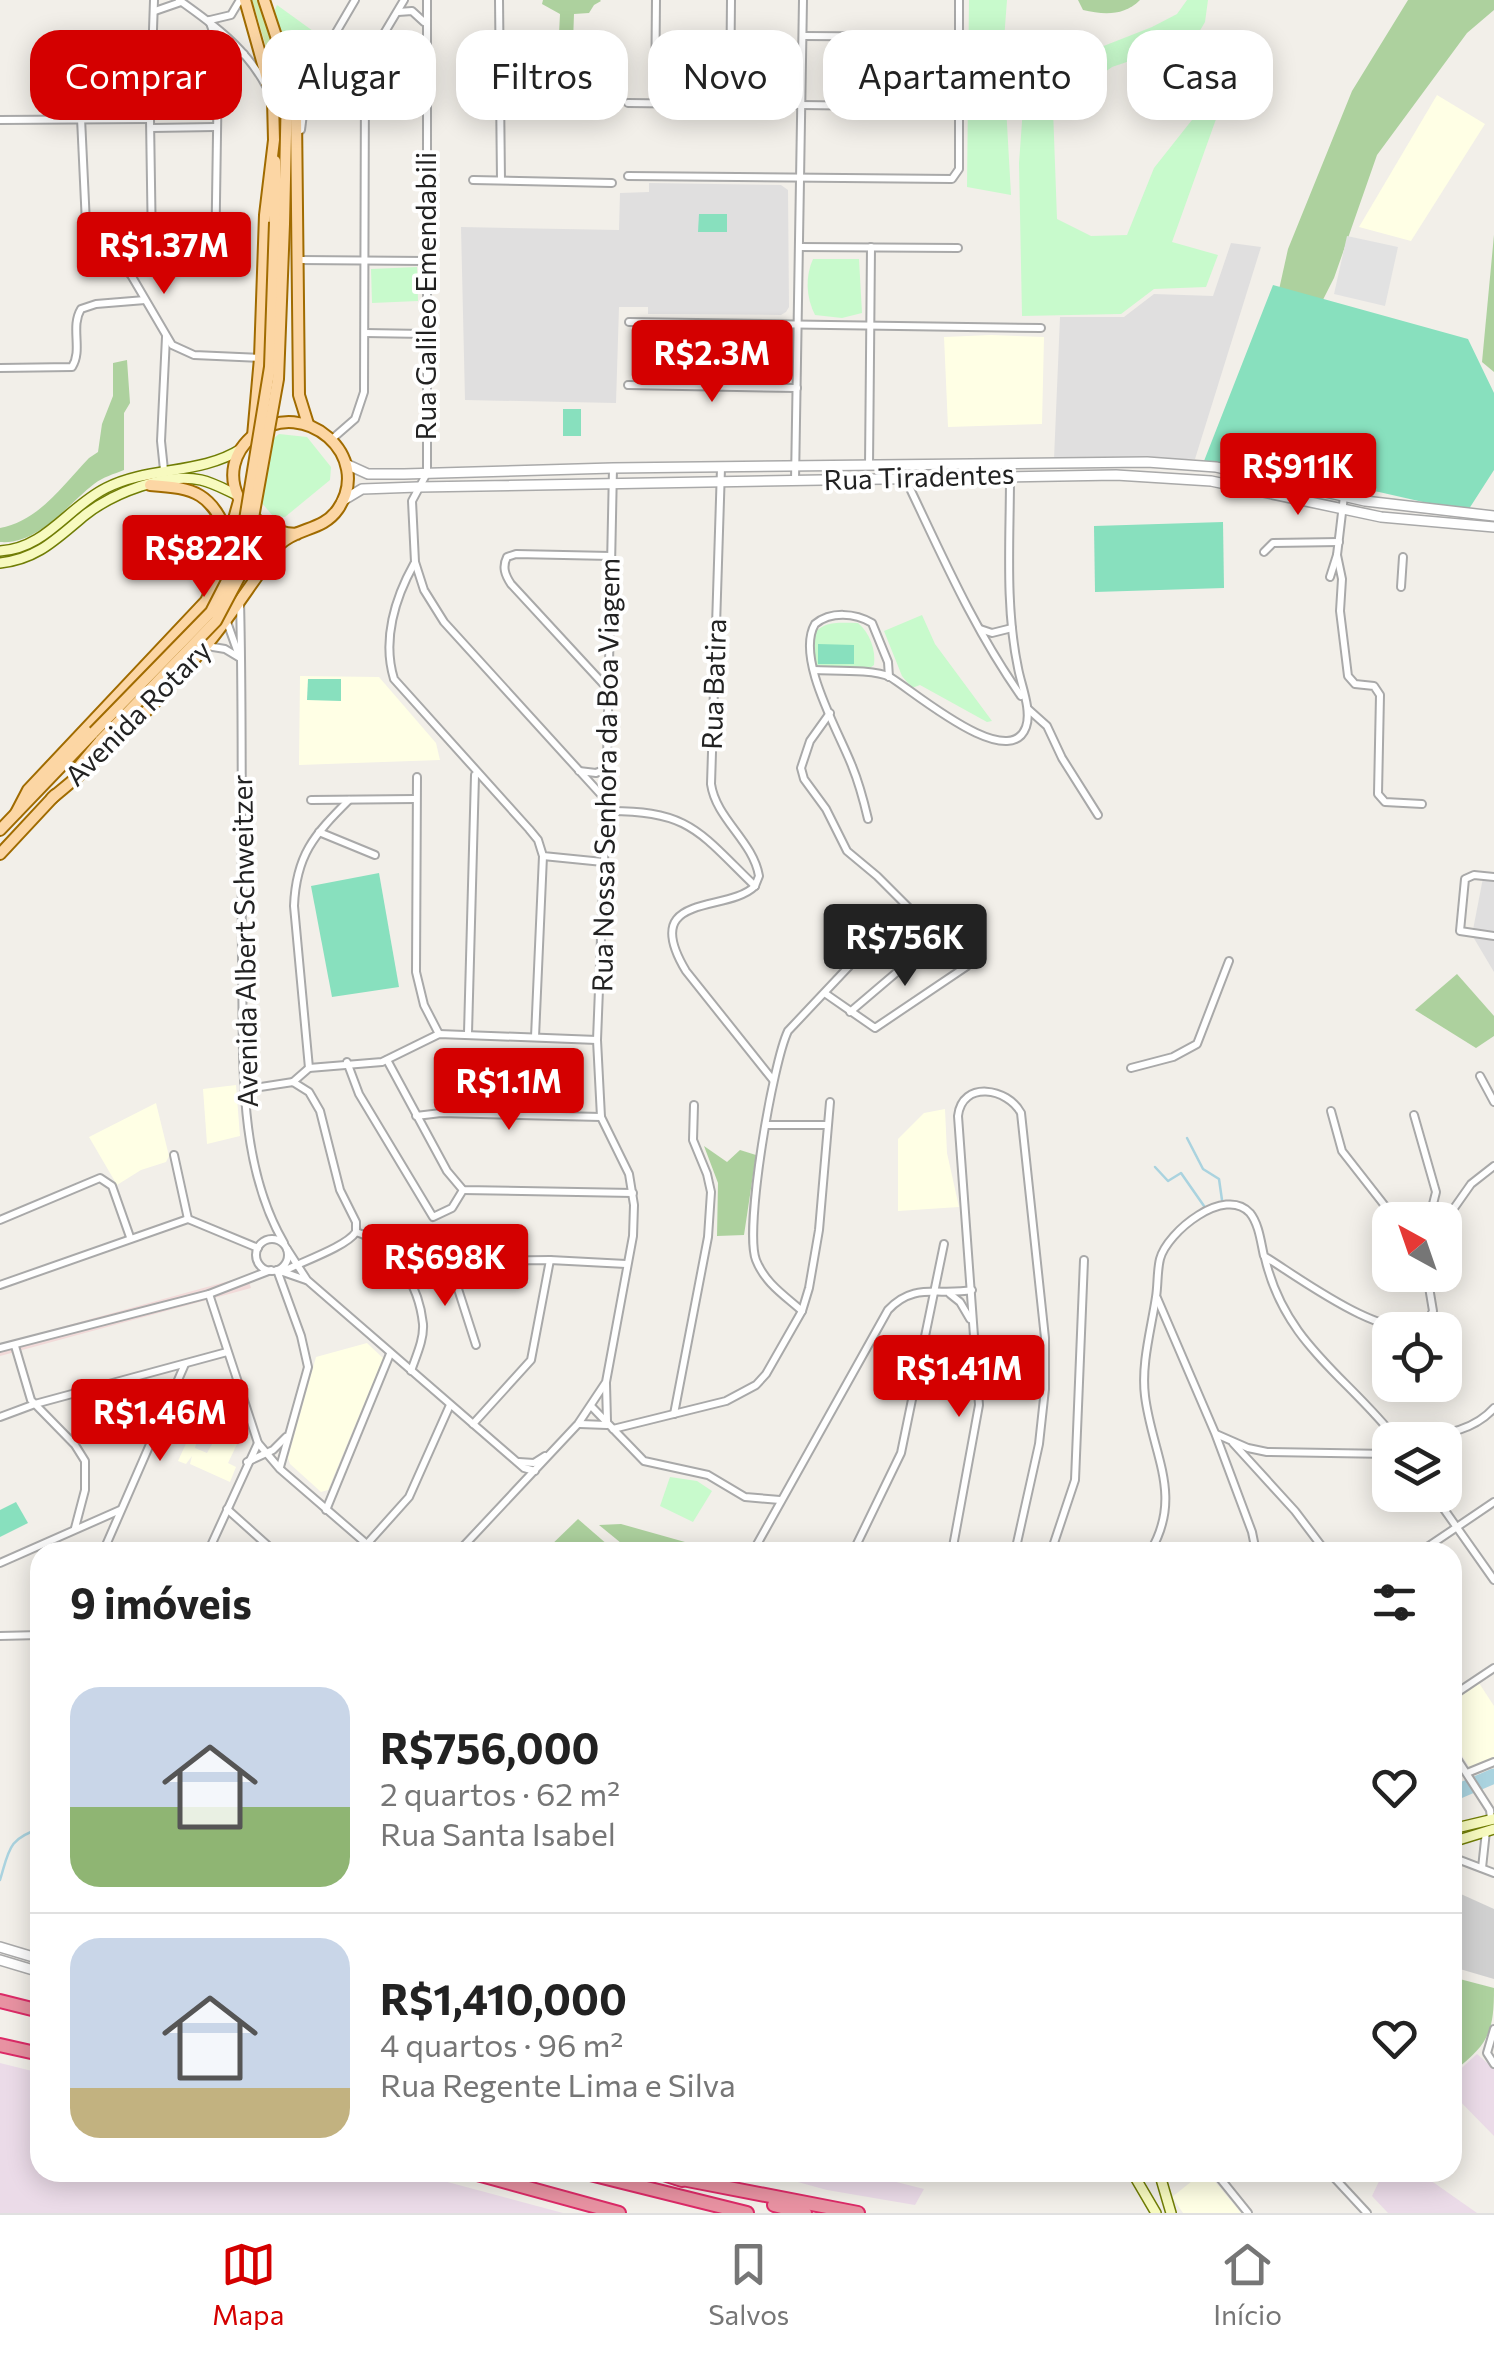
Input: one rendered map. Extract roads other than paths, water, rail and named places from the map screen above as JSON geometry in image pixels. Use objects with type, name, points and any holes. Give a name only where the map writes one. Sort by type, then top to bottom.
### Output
[{"type":"highway","points":[[0,2000],[30,2008]]},
{"type":"highway","points":[[0,2045],[30,2052]]},
{"type":"highway","points":[[506,2182],[619,2213]]},
{"type":"highway","points":[[622,2182],[746,2213]]},
{"type":"highway","points":[[692,2182],[805,2213]]},
{"type":"highway","points":[[698,2182],[858,2213]]},
{"type":"main road","points":[[242,0],[262,55]]},
{"type":"main road","points":[[264,0],[274,30]]},
{"type":"main road","points":[[274,120],[280,224]]},
{"type":"main road","points":[[97,736],[216,621],[244,568],[278,379],[285,120]]},
{"type":"main road","points":[[296,120],[299,394],[308,424]]},
{"type":"main road","points":[[253,436],[265,215],[274,140]]},
{"type":"main road","points":[[276,423],[308,424],[332,438],[346,464],[342,502],[324,523],[297,534],[269,530],[247,513],[238,498],[234,473],[243,448],[253,436],[276,423]]},
{"type":"main road","points":[[0,551],[30,546],[104,488],[164,470],[216,463],[243,448]]},
{"type":"main road","points":[[0,563],[34,556],[91,510],[150,485],[196,479],[238,498]]},
{"type":"main road","points":[[150,485],[201,494],[217,511],[229,538]]},
{"type":"main road","name":"Avenida Rotary","points":[[16,813],[28,790],[200,610],[219,573],[238,498]]},
{"type":"main road","name":"Avenida Rotary","points":[[0,854],[206,646],[281,543],[297,534]]},
{"type":"main road","name":"Avenida Rotary","points":[[52,798],[97,736]]},
{"type":"main road","name":"Avenida Rotary","points":[[0,830],[97,736]]},
{"type":"main road","points":[[1462,1828],[1491,1824]]},
{"type":"main road","points":[[1462,1838],[1491,1824]]},
{"type":"main road","points":[[1140,2182],[1156,2213]]},
{"type":"main road","points":[[1162,2182],[1171,2213]]},
{"type":"street","points":[[154,0],[154,30]]},
{"type":"street","points":[[209,20],[231,15],[242,0]]},
{"type":"street","points":[[337,30],[355,0]]},
{"type":"street","points":[[332,438],[352,422],[362,402],[365,75],[370,56],[404,0]]},
{"type":"street","name":"Rua Galileo Emendabili","points":[[426,473],[427,0]]},
{"type":"street","points":[[500,0],[501,180]]},
{"type":"street","points":[[656,0],[656,30]]},
{"type":"street","points":[[731,0],[731,30]]},
{"type":"street","points":[[803,0],[803,30]]},
{"type":"street","points":[[958,30],[959,0]]},
{"type":"street","points":[[155,11],[180,1],[209,20],[244,54],[262,83]]},
{"type":"street","points":[[397,12],[410,10],[424,22]]},
{"type":"street","points":[[209,20],[212,30]]},
{"type":"street","points":[[803,36],[823,36]]},
{"type":"street","points":[[628,103],[648,103]]},
{"type":"street","points":[[0,120],[30,119]]},
{"type":"street","points":[[80,120],[85,241],[93,251],[118,262],[130,275],[166,337],[186,353],[260,358]]},
{"type":"street","points":[[130,275],[146,262],[152,248],[150,120]]},
{"type":"street","points":[[214,120],[215,267]]},
{"type":"street","points":[[298,168],[302,120]]},
{"type":"street","points":[[794,481],[802,120]]},
{"type":"street","points":[[628,176],[944,181],[959,172],[958,120]]},
{"type":"street","points":[[150,128],[214,127]]},
{"type":"street","points":[[474,180],[612,183]]},
{"type":"street","points":[[869,466],[871,247]]},
{"type":"street","points":[[799,248],[958,248]]},
{"type":"street","points":[[300,260],[425,262]]},
{"type":"street","points":[[0,368],[72,367],[76,361],[76,318],[81,309],[146,300]]},
{"type":"street","points":[[629,322],[1041,328]]},
{"type":"street","points":[[365,332],[426,334]]},
{"type":"street","points":[[164,470],[161,441],[166,337]]},
{"type":"street","points":[[628,385],[797,388]]},
{"type":"street","points":[[1116,474],[1120,462]]},
{"type":"street","name":"Rua Tiradentes","points":[[346,464],[368,474],[1120,462],[1211,467],[1343,501]]},
{"type":"street","points":[[1206,480],[1211,467]]},
{"type":"street","name":"Rua Nossa Senhora da Boa Viagem","points":[[468,1542],[578,1424],[606,1382],[633,1231],[633,1193],[628,1174],[601,1117],[597,1040],[613,468]]},
{"type":"street","name":"Rua Batira","points":[[721,468],[711,784],[716,801],[754,860],[759,876],[755,886]]},
{"type":"street","points":[[544,469],[544,484]]},
{"type":"street","points":[[426,473],[412,501],[415,562],[424,590],[444,622],[606,800]]},
{"type":"street","points":[[814,670],[890,677],[925,703],[992,740],[1009,742],[1021,734],[1026,727],[1012,628],[1010,474]]},
{"type":"street","name":"Rua Tiradentes","points":[[342,502],[362,489],[418,486],[1116,474],[1206,480],[1494,527]]},
{"type":"street","points":[[905,478],[978,628],[1024,699],[1047,726],[1098,815]]},
{"type":"street","points":[[1262,491],[1265,478]]},
{"type":"street","points":[[1330,577],[1337,555],[1343,501]]},
{"type":"street","name":"Rua Tiradentes","points":[[1468,520],[1494,516]]},
{"type":"street","points":[[1264,552],[1272,544],[1338,542]]},
{"type":"street","points":[[609,690],[511,584],[504,564],[508,556],[516,554],[611,556]]},
{"type":"street","points":[[1337,555],[1350,680],[1374,686],[1380,694],[1378,794],[1385,802],[1422,804]]},
{"type":"street","points":[[1401,586],[1403,557]]},
{"type":"street","points":[[415,562],[399,590],[394,610],[393,677],[530,829],[544,856],[535,1037]]},
{"type":"street","name":"Avenida Albert Schweitzer","points":[[219,573],[226,620],[240,658]]},
{"type":"street","name":"Avenida Albert Schweitzer","points":[[240,600],[247,1089],[257,1182],[271,1221],[307,1280]]},
{"type":"street","points":[[868,820],[853,769],[814,670],[809,638],[815,624],[830,616],[857,616],[872,624],[890,677]]},
{"type":"street","points":[[978,628],[992,633],[1012,628]]},
{"type":"street","points":[[206,646],[225,649],[240,658]]},
{"type":"street","points":[[826,994],[871,1028],[966,966],[865,864],[847,851],[839,830],[804,779],[801,768],[810,741],[830,713]]},
{"type":"street","points":[[579,771],[596,773],[606,769]]},
{"type":"street","points":[[468,1034],[476,773]]},
{"type":"street","points":[[416,777],[416,972],[424,1005],[439,1034]]},
{"type":"street","points":[[311,800],[415,799]]},
{"type":"street","points":[[309,1068],[294,906],[299,863],[319,832],[349,800]]},
{"type":"street","points":[[606,812],[648,812],[678,819],[695,828],[755,886],[743,896],[705,902],[684,912],[677,921],[674,937],[676,953],[686,971],[773,1080]]},
{"type":"street","points":[[319,832],[375,855]]},
{"type":"street","points":[[544,856],[603,862]]},
{"type":"street","points":[[1494,877],[1474,875],[1465,879],[1460,931],[1494,936]]},
{"type":"street","points":[[802,1311],[766,1279],[751,1243],[773,1080],[788,1031],[905,906]]},
{"type":"street","points":[[850,1012],[937,938]]},
{"type":"street","points":[[1131,1068],[1172,1057],[1198,1044],[1230,961]]},
{"type":"street","points":[[247,1089],[293,1082],[309,1068],[387,1060],[439,1034],[597,1040]]},
{"type":"street","points":[[387,1060],[447,1171],[463,1190],[633,1193]]},
{"type":"street","points":[[348,1062],[351,1080],[433,1217],[455,1206],[463,1190]]},
{"type":"street","points":[[1480,1076],[1494,1102]]},
{"type":"street","points":[[0,1348],[209,1294],[346,1244],[356,1232],[356,1222],[340,1190],[320,1111],[308,1092],[293,1082]]},
{"type":"street","points":[[954,1542],[979,1405],[958,1116],[959,1105],[982,1091],[1007,1096],[1021,1113],[1045,1338],[1039,1444],[1017,1542]]},
{"type":"street","points":[[578,1424],[610,1426],[726,1401],[766,1374],[802,1311],[818,1230],[830,1102]]},
{"type":"street","points":[[674,1414],[709,1222],[710,1182],[693,1140],[694,1105]]},
{"type":"street","points":[[1331,1111],[1342,1151],[1382,1202]]},
{"type":"street","points":[[416,1116],[442,1113],[601,1117]]},
{"type":"street","points":[[1414,1116],[1436,1192],[1434,1202]]},
{"type":"street","points":[[767,1125],[826,1125]]},
{"type":"street","points":[[174,1154],[188,1219]]},
{"type":"street","points":[[1459,1202],[1471,1184],[1494,1166]]},
{"type":"street","points":[[0,1220],[100,1178],[112,1186],[130,1237]]},
{"type":"street","points":[[1155,1542],[1166,1503],[1163,1462],[1145,1394],[1160,1258],[1184,1227],[1215,1207],[1242,1206],[1252,1215],[1278,1299],[1327,1369],[1379,1422]]},
{"type":"street","points":[[0,1285],[188,1219],[258,1248]]},
{"type":"street","points":[[248,1281],[271,1221]]},
{"type":"street","points":[[356,1232],[384,1247],[406,1273],[422,1324],[412,1371]]},
{"type":"street","points":[[264,1241],[278,1239],[286,1246],[286,1263],[277,1271]]},
{"type":"street","points":[[858,1542],[901,1453],[944,1244]]},
{"type":"street","points":[[1264,1256],[1337,1302],[1409,1330],[1426,1324],[1433,1310],[1430,1292]]},
{"type":"street","points":[[474,1424],[530,1360],[550,1260]]},
{"type":"street","points":[[1055,1542],[1075,1480],[1084,1260]]},
{"type":"street","points":[[258,1261],[307,1280],[518,1462],[528,1470],[537,1470]]},
{"type":"street","points":[[476,1345],[449,1261],[626,1264]]},
{"type":"street","points":[[277,1271],[286,1288],[308,1366],[280,1469]]},
{"type":"street","points":[[286,1288],[295,1276]]},
{"type":"street","points":[[758,1542],[888,1310],[902,1296],[914,1291],[950,1294],[972,1290]]},
{"type":"street","points":[[209,1294],[258,1443],[280,1469],[363,1542]]},
{"type":"street","points":[[950,1294],[960,1302],[970,1320]]},
{"type":"street","points":[[1156,1296],[1214,1433],[1254,1542]]},
{"type":"street","points":[[15,1346],[35,1404],[75,1444],[85,1461],[86,1480],[75,1528]]},
{"type":"street","points":[[0,1417],[227,1352]]},
{"type":"street","points":[[326,1510],[391,1353]]},
{"type":"street","points":[[108,1542],[185,1363]]},
{"type":"street","points":[[606,1382],[610,1426]]},
{"type":"street","points":[[369,1542],[409,1497],[450,1405]]},
{"type":"street","points":[[592,1407],[644,1461],[700,1472],[745,1497],[780,1500]]},
{"type":"street","points":[[1462,1428],[1477,1424],[1494,1408]]},
{"type":"street","points":[[247,1463],[276,1448],[289,1432]]},
{"type":"street","points":[[1214,1433],[1266,1452],[1372,1454]]},
{"type":"street","points":[[1231,1441],[1319,1542]]},
{"type":"street","points":[[212,1542],[258,1443]]},
{"type":"street","points":[[518,1462],[534,1463],[556,1449]]},
{"type":"street","points":[[518,1462],[524,1474],[522,1485]]},
{"type":"street","points":[[1435,1542],[1494,1502]]},
{"type":"street","points":[[227,1508],[264,1542]]},
{"type":"street","points":[[45,1542],[120,1510]]},
{"type":"street","points":[[1445,1512],[1494,1580]]},
{"type":"street","points":[[0,1563],[30,1549]]},
{"type":"street","points":[[0,1636],[30,1636]]},
{"type":"street","points":[[1462,1689],[1494,1668]]},
{"type":"street","points":[[1469,1775],[1494,1762]]},
{"type":"street","points":[[1462,1765],[1490,1810],[1482,1868]]},
{"type":"street","points":[[1462,1861],[1494,1872]]},
{"type":"street","points":[[0,1947],[30,1956]]},
{"type":"street","points":[[0,1960],[30,1969]]},
{"type":"street","points":[[1494,2029],[1488,2053],[1494,2064]]},
{"type":"street","points":[[1224,2182],[1248,2213]]},
{"type":"street","points":[[1338,2182],[1364,2210],[1353,2213]]},
{"type":"waterway","points":[[1187,1138],[1203,1169],[1219,1179],[1222,1200]]},
{"type":"waterway","points":[[1155,1167],[1168,1181],[1181,1173],[1204,1206]]},
{"type":"waterway","points":[[1462,1790],[1494,1776]]},
{"type":"waterway","points":[[0,1880],[8,1853],[16,1841],[30,1833]]}]
